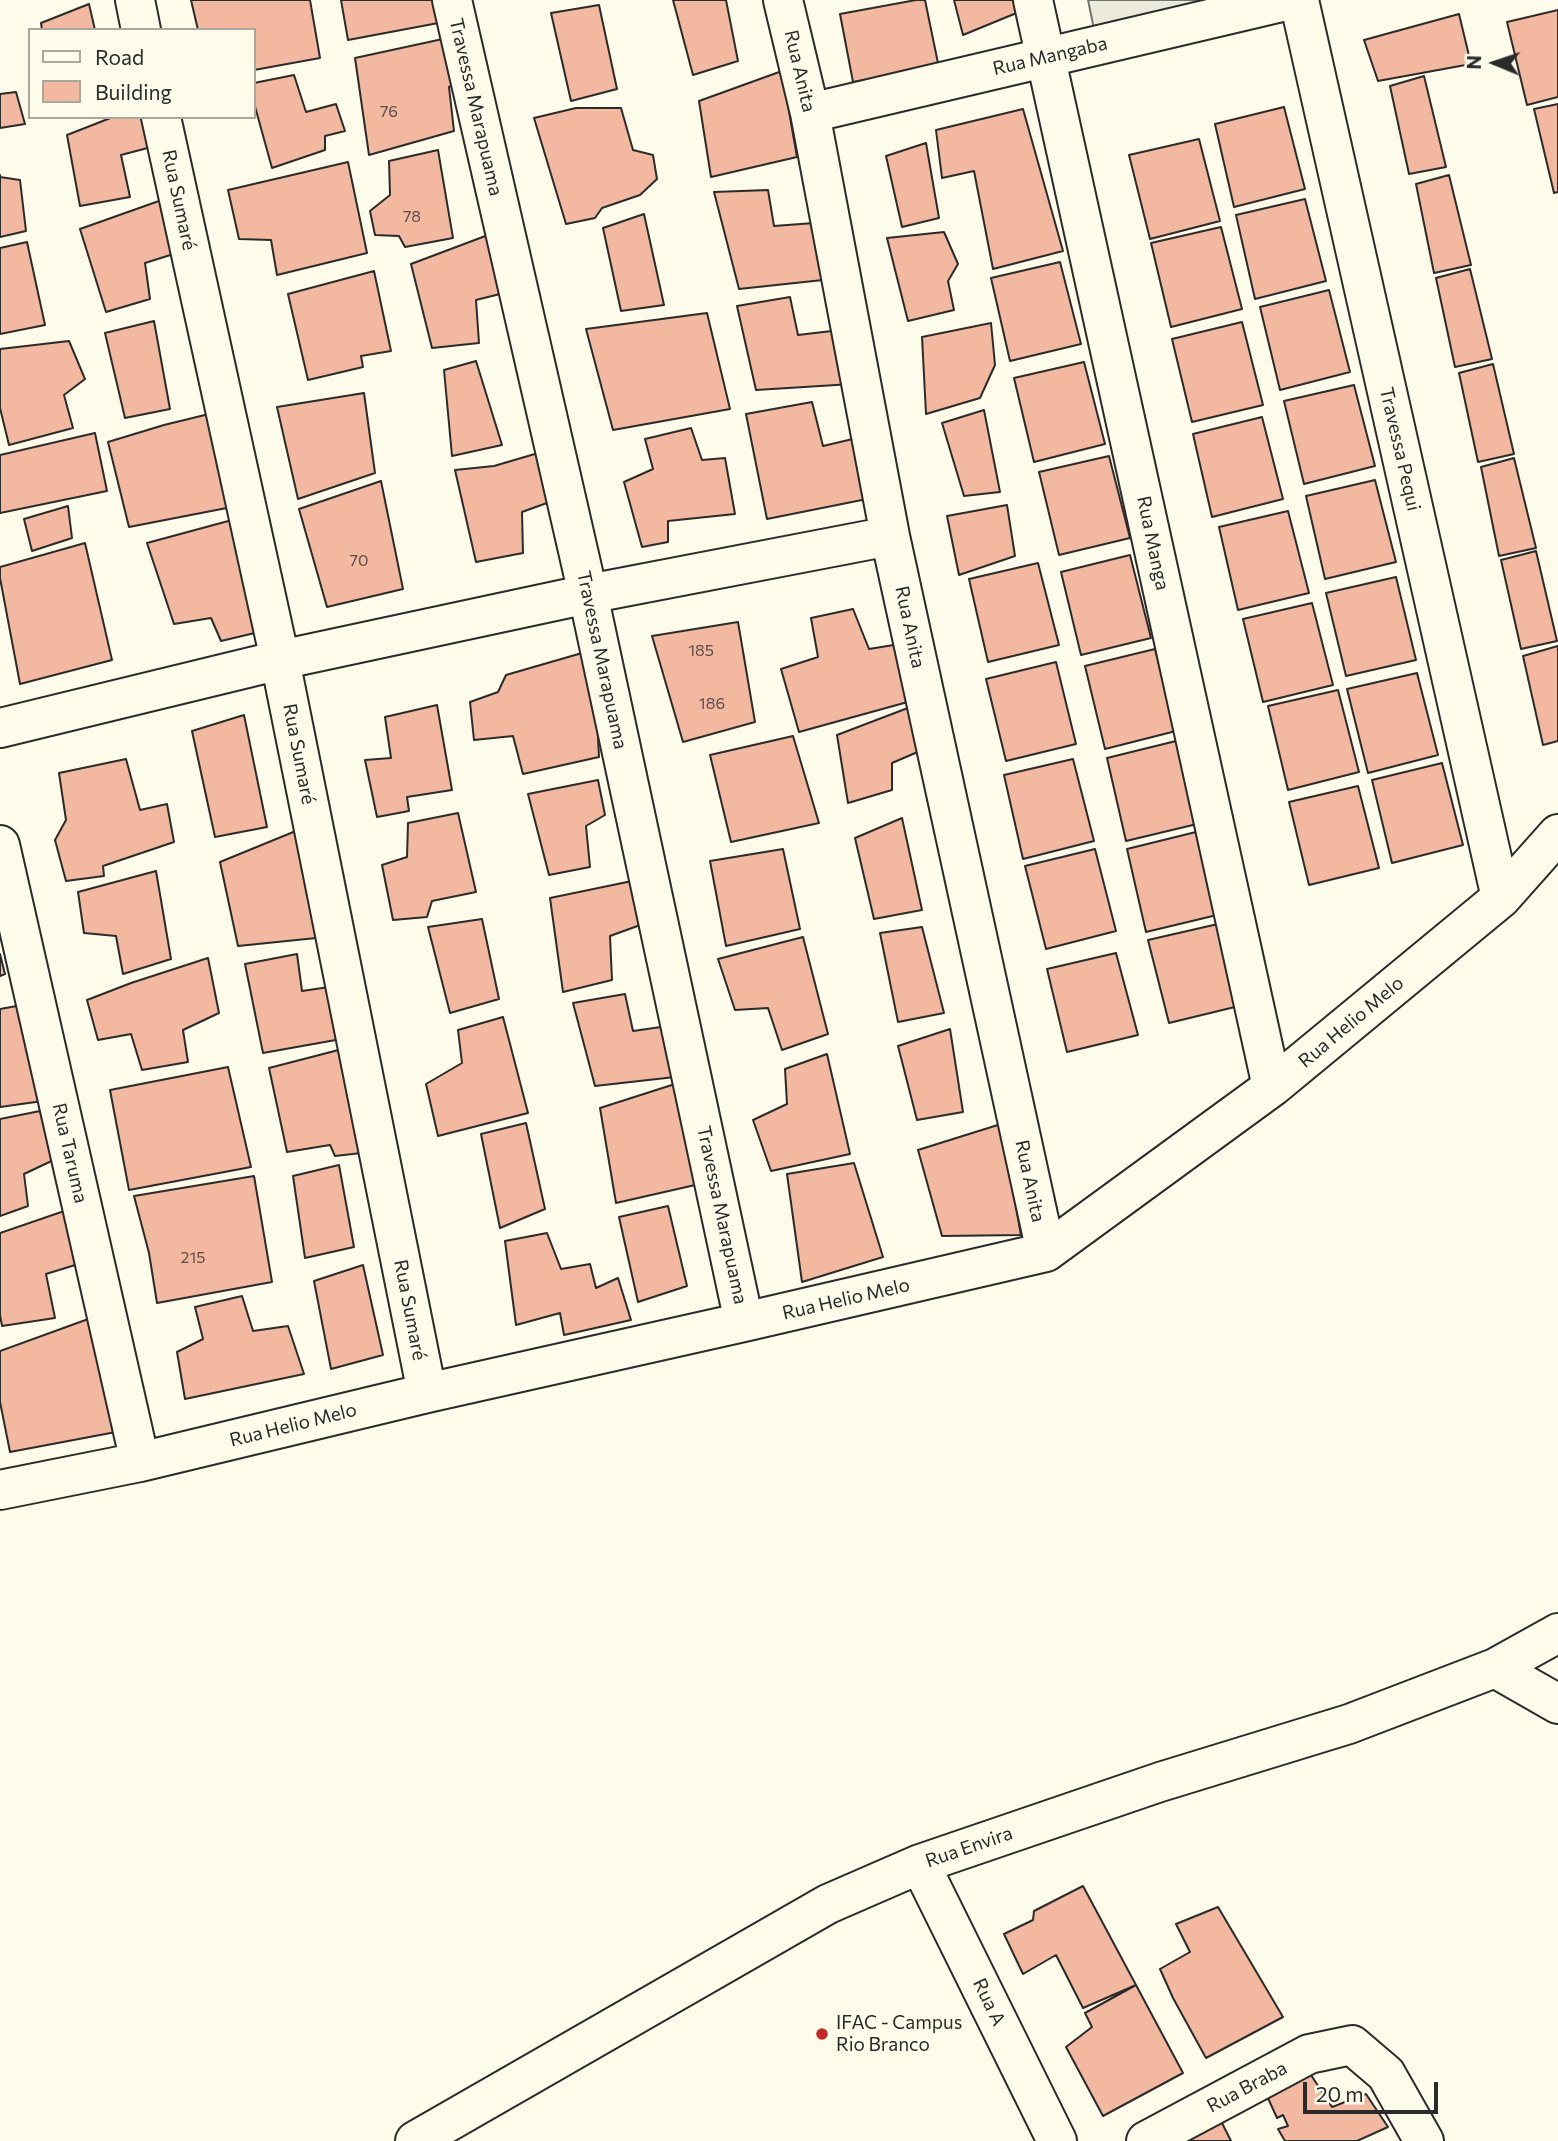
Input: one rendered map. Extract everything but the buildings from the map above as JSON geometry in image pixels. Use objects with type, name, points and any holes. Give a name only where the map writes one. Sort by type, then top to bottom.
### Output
[{"type":"street","points":[[135,0],[141,28]]},
{"type":"street","name":"Travessa Marapuama","points":[[452,0],[589,594],[744,1322]]},
{"type":"street","name":"Rua Anita","points":[[783,0],[810,113],[890,536],[1046,1252]]},
{"type":"street","name":"Rua Manga","points":[[1033,0],[1272,1087]]},
{"type":"street","name":"Rua Mangaba","points":[[810,113],[1290,0]]},
{"type":"street","name":"Travessa Pequi","points":[[1299,0],[1502,898]]},
{"type":"street","name":"Rua Sumaré","points":[[160,119],[280,660],[427,1393]]},
{"type":"street","points":[[0,728],[280,660],[589,594],[890,536]]},
{"type":"street","name":"Rua Helio Melo","points":[[0,1490],[140,1462],[427,1393],[1046,1252],[1272,1087],[1502,898],[1558,834]]},
{"type":"street","name":"Rua Taruma","points":[[0,845],[140,1462]]},
{"type":"street","name":"Rua Envira","points":[[415,2141],[828,1904],[920,1864],[1160,1783],[1349,1724],[1495,1668],[1558,1633]]},
{"type":"street","points":[[1495,1668],[1558,1704]]},
{"type":"street","name":"Rua A","points":[[920,1864],[1057,2141]]},
{"type":"street","name":"Rua Braba","points":[[1146,2141],[1310,2054],[1352,2045],[1387,2074],[1424,2141]]},
{"type":"shaded area","points":[[1088,0],[1234,0],[1094,29]]},
{"type":"place","name":"IFAC - Campus Rio Branco","points":[[822,2034]]}]
